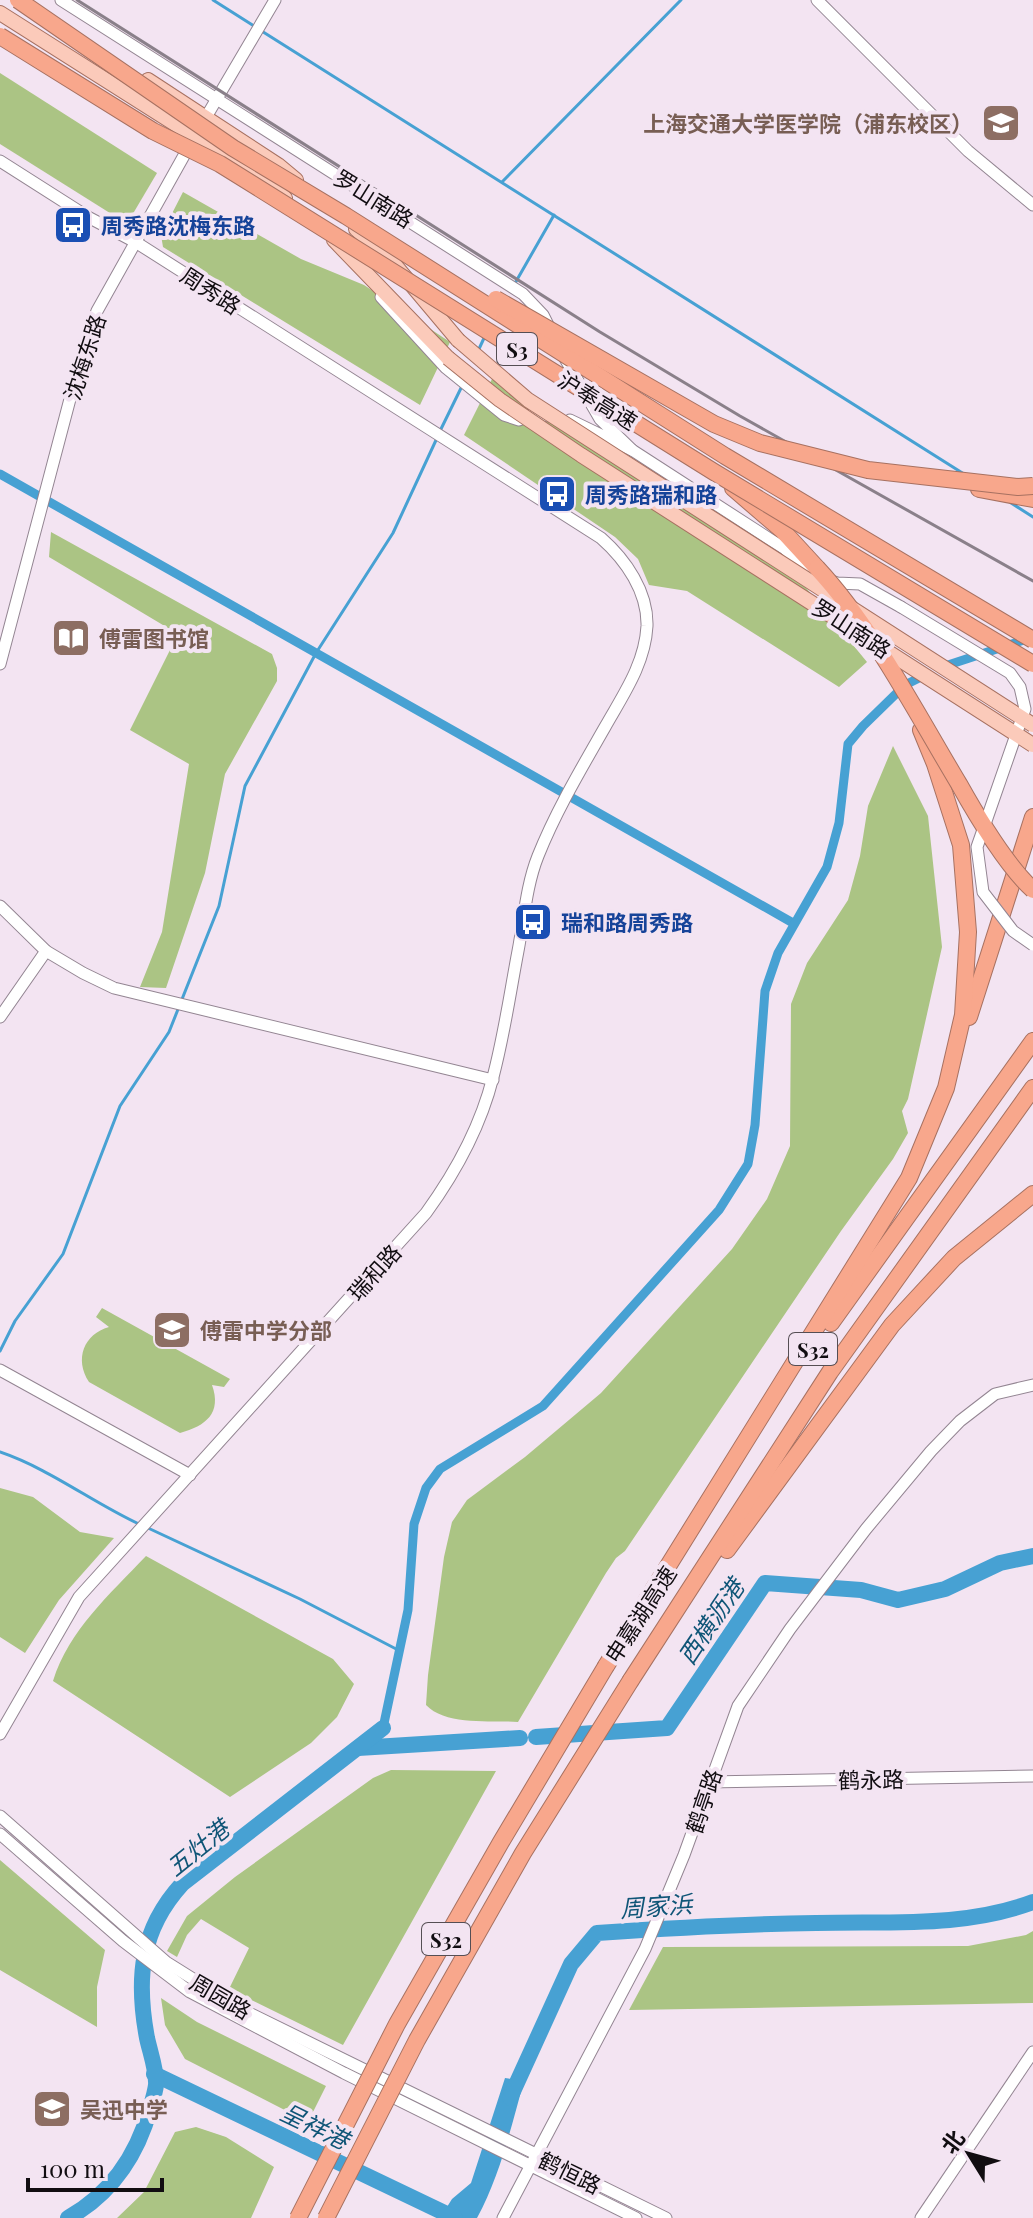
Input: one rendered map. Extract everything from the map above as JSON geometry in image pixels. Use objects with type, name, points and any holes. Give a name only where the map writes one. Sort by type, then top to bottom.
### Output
[{"type":"highway","name":"沪奉高速","points":[[19,0],[233,148],[725,456],[1033,640]]},
{"type":"highway","name":"沪奉高速","points":[[0,36],[153,131],[220,164],[714,472],[1033,664]]},
{"type":"highway","points":[[346,216],[714,424],[760,443],[868,470],[1033,499]]},
{"type":"highway","points":[[868,470],[1018,487],[1033,486]]},
{"type":"highway","points":[[714,472],[783,531],[839,592],[906,695],[984,828],[1033,890]]},
{"type":"highway","points":[[906,695],[935,764],[961,845],[968,932],[963,1015],[946,1088]]},
{"type":"highway","points":[[606,1666],[909,1178],[946,1088],[1033,817]]},
{"type":"highway","name":"申嘉湖高速","points":[[298,2218],[397,2024],[606,1666],[805,1359],[1033,1041]]},
{"type":"highway","name":"申嘉湖高速","points":[[326,2218],[417,2040],[523,1853],[631,1680],[830,1372],[1033,1088]]},
{"type":"highway","points":[[631,1680],[892,1325],[954,1258],[1033,1194]]},
{"type":"main road","name":"罗山南路","points":[[19,0],[278,165],[389,258],[458,340],[528,400],[1033,725]]},
{"type":"main road","name":"罗山南路","points":[[0,13],[192,142],[265,181],[341,246],[448,358],[500,400],[1033,745]]},
{"type":"street","name":"罗山南路","points":[[61,0],[523,294],[543,315],[573,375],[600,419],[632,450]]},
{"type":"street","name":"沈梅东路","points":[[0,664],[84,346],[97,311],[275,0]]},
{"type":"street","points":[[817,0],[968,151],[1033,205]]},
{"type":"street","name":"罗山南路","points":[[0,28],[192,142],[312,227],[335,246],[446,368],[504,415],[519,420],[535,413],[567,419],[632,450],[785,549],[811,574],[837,583],[860,584],[1010,673],[1020,687],[1025,709],[977,847],[983,892],[1013,931],[1033,945]]},
{"type":"street","name":"周秀路","points":[[0,161],[88,217],[137,243],[601,538],[613,549],[635,579],[646,603],[644,650],[633,678],[578,775]]},
{"type":"street","name":"瑞和路","points":[[0,1734],[79,1597],[426,1213],[447,1184],[468,1143],[493,1080],[531,873],[555,816],[578,775]]},
{"type":"street","points":[[0,906],[46,951],[114,988],[493,1080]]},
{"type":"street","points":[[0,1017],[46,951]]},
{"type":"street","points":[[4,1372],[190,1475]]},
{"type":"street","name":"鹤亭路","points":[[503,2218],[645,1949],[738,1706],[811,1602],[931,1451],[960,1421],[995,1394],[1033,1385]]},
{"type":"street","name":"鹤永路","points":[[708,1782],[1033,1776]]},
{"type":"street","name":"周园路","points":[[0,1816],[205,2001],[516,2152]]},
{"type":"street","points":[[0,1834],[123,1941],[165,1968]]},
{"type":"street","points":[[921,2218],[1033,2052]]},
{"type":"street","name":"鹤恒路","points":[[516,2152],[636,2218]]},
{"type":"street","name":"鹤恒路","points":[[534,2161],[666,2218]]},
{"type":"green space","points":[[0,73],[157,173],[131,217],[121,220],[0,144]]},
{"type":"green space","points":[[183,192],[301,259],[364,285],[450,342],[420,405],[163,247],[161,235]]},
{"type":"green space","points":[[495,373],[747,532],[789,567],[867,662],[839,687],[687,591],[649,585],[638,559],[615,537],[464,435]]},
{"type":"green space","points":[[51,532],[272,654],[277,668],[277,681],[225,774],[205,873],[166,988],[140,987],[162,932],[189,764],[130,730],[178,634],[49,557]]},
{"type":"green space","points":[[893,746],[928,816],[942,947],[908,1099],[902,1111],[908,1133],[625,1551],[606,1573],[518,1722],[457,1719],[435,1712],[426,1705],[428,1675],[444,1557],[452,1522],[467,1500],[525,1457],[601,1393],[732,1249],[767,1199],[790,1146],[791,1004],[807,963],[848,900],[860,856],[868,806]]},
{"type":"green space","points":[[102,1308],[230,1379],[224,1387],[212,1385],[215,1403],[210,1417],[180,1433],[89,1382],[82,1356],[93,1335],[109,1327],[96,1317]]},
{"type":"green space","points":[[0,1488],[33,1497],[80,1532],[114,1538],[59,1600],[25,1653],[0,1637]]},
{"type":"green space","points":[[146,1556],[333,1659],[354,1684],[337,1717],[311,1743],[230,1797],[53,1681],[80,1629]]},
{"type":"green space","points":[[391,1770],[496,1771],[343,2045],[229,1989],[249,1948],[201,1919],[187,1935],[177,1957],[167,1951],[187,1916],[235,1877],[373,1778]]},
{"type":"green space","points":[[0,1860],[105,1950],[97,1987],[97,2027],[0,1970]]},
{"type":"green space","points":[[1033,1931],[1033,2003],[629,2010],[663,1947],[968,1946]]},
{"type":"green space","points":[[161,1998],[197,2022],[326,2086],[308,2122],[185,2059],[165,2025]]},
{"type":"green space","points":[[196,2127],[226,2137],[274,2167],[251,2218],[117,2218],[144,2192],[175,2132]]},
{"type":"water","points":[[505,2078],[524,2081],[504,2151],[485,2202],[477,2218],[440,2218],[452,2199],[471,2183]]},
{"type":"waterway","points":[[213,0],[254,26]]},
{"type":"waterway","points":[[502,182],[681,0]]},
{"type":"waterway","points":[[260,30],[964,474]]},
{"type":"waterway","points":[[514,285],[554,215]]},
{"type":"waterway","points":[[478,351],[485,336]]},
{"type":"waterway","points":[[440,431],[463,384]]},
{"type":"waterway","points":[[0,1351],[15,1321],[63,1254],[120,1106],[169,1032],[219,906],[245,786],[316,653],[393,533],[437,438]]},
{"type":"waterway","points":[[0,474],[793,923]]},
{"type":"waterway","points":[[1008,501],[1033,517]]},
{"type":"waterway","points":[[942,667],[1030,638]]},
{"type":"waterway","points":[[383,1728],[408,1610],[414,1524],[426,1488],[440,1469],[543,1406],[719,1210],[748,1164],[755,1125],[765,991],[778,953],[827,867],[839,823],[848,744],[905,685],[925,675]]},
{"type":"waterway","points":[[0,1452],[36,1467],[141,1525]]},
{"type":"waterway","points":[[148,1528],[300,1599],[400,1651]]},
{"type":"waterway","name":"西横沥港","points":[[536,1737],[667,1728],[765,1583],[861,1590],[898,1600],[945,1589],[1000,1563],[1033,1556]]},
{"type":"waterway","name":"五灶港","points":[[68,2218],[97,2197],[120,2172],[145,2126],[156,2080],[144,2016],[142,1975],[150,1937],[168,1901],[182,1884],[383,1728]]},
{"type":"waterway","name":"西横沥港","points":[[358,1748],[520,1738]]},
{"type":"waterway","name":"周家浜","points":[[510,2098],[571,1964],[597,1933],[761,1924],[926,1922],[980,1916],[1033,1902]]},
{"type":"waterway","name":"呈祥港","points":[[154,2074],[455,2218]]},
{"type":"railway","points":[[77,0],[600,332],[740,416],[1033,581]]},
{"type":"place","name":"上海交通大学医学院（浦东校区）","points":[[1001,123]]},
{"type":"place","name":"周秀路沈梅东路","points":[[73,225]]},
{"type":"place","name":"周秀路瑞和路","points":[[557,494]]},
{"type":"place","name":"傅雷图书馆","points":[[71,638]]},
{"type":"place","name":"瑞和路周秀路","points":[[533,922]]},
{"type":"place","name":"傅雷中学分部","points":[[172,1330]]},
{"type":"place","name":"吴迅中学","points":[[52,2109]]}]
